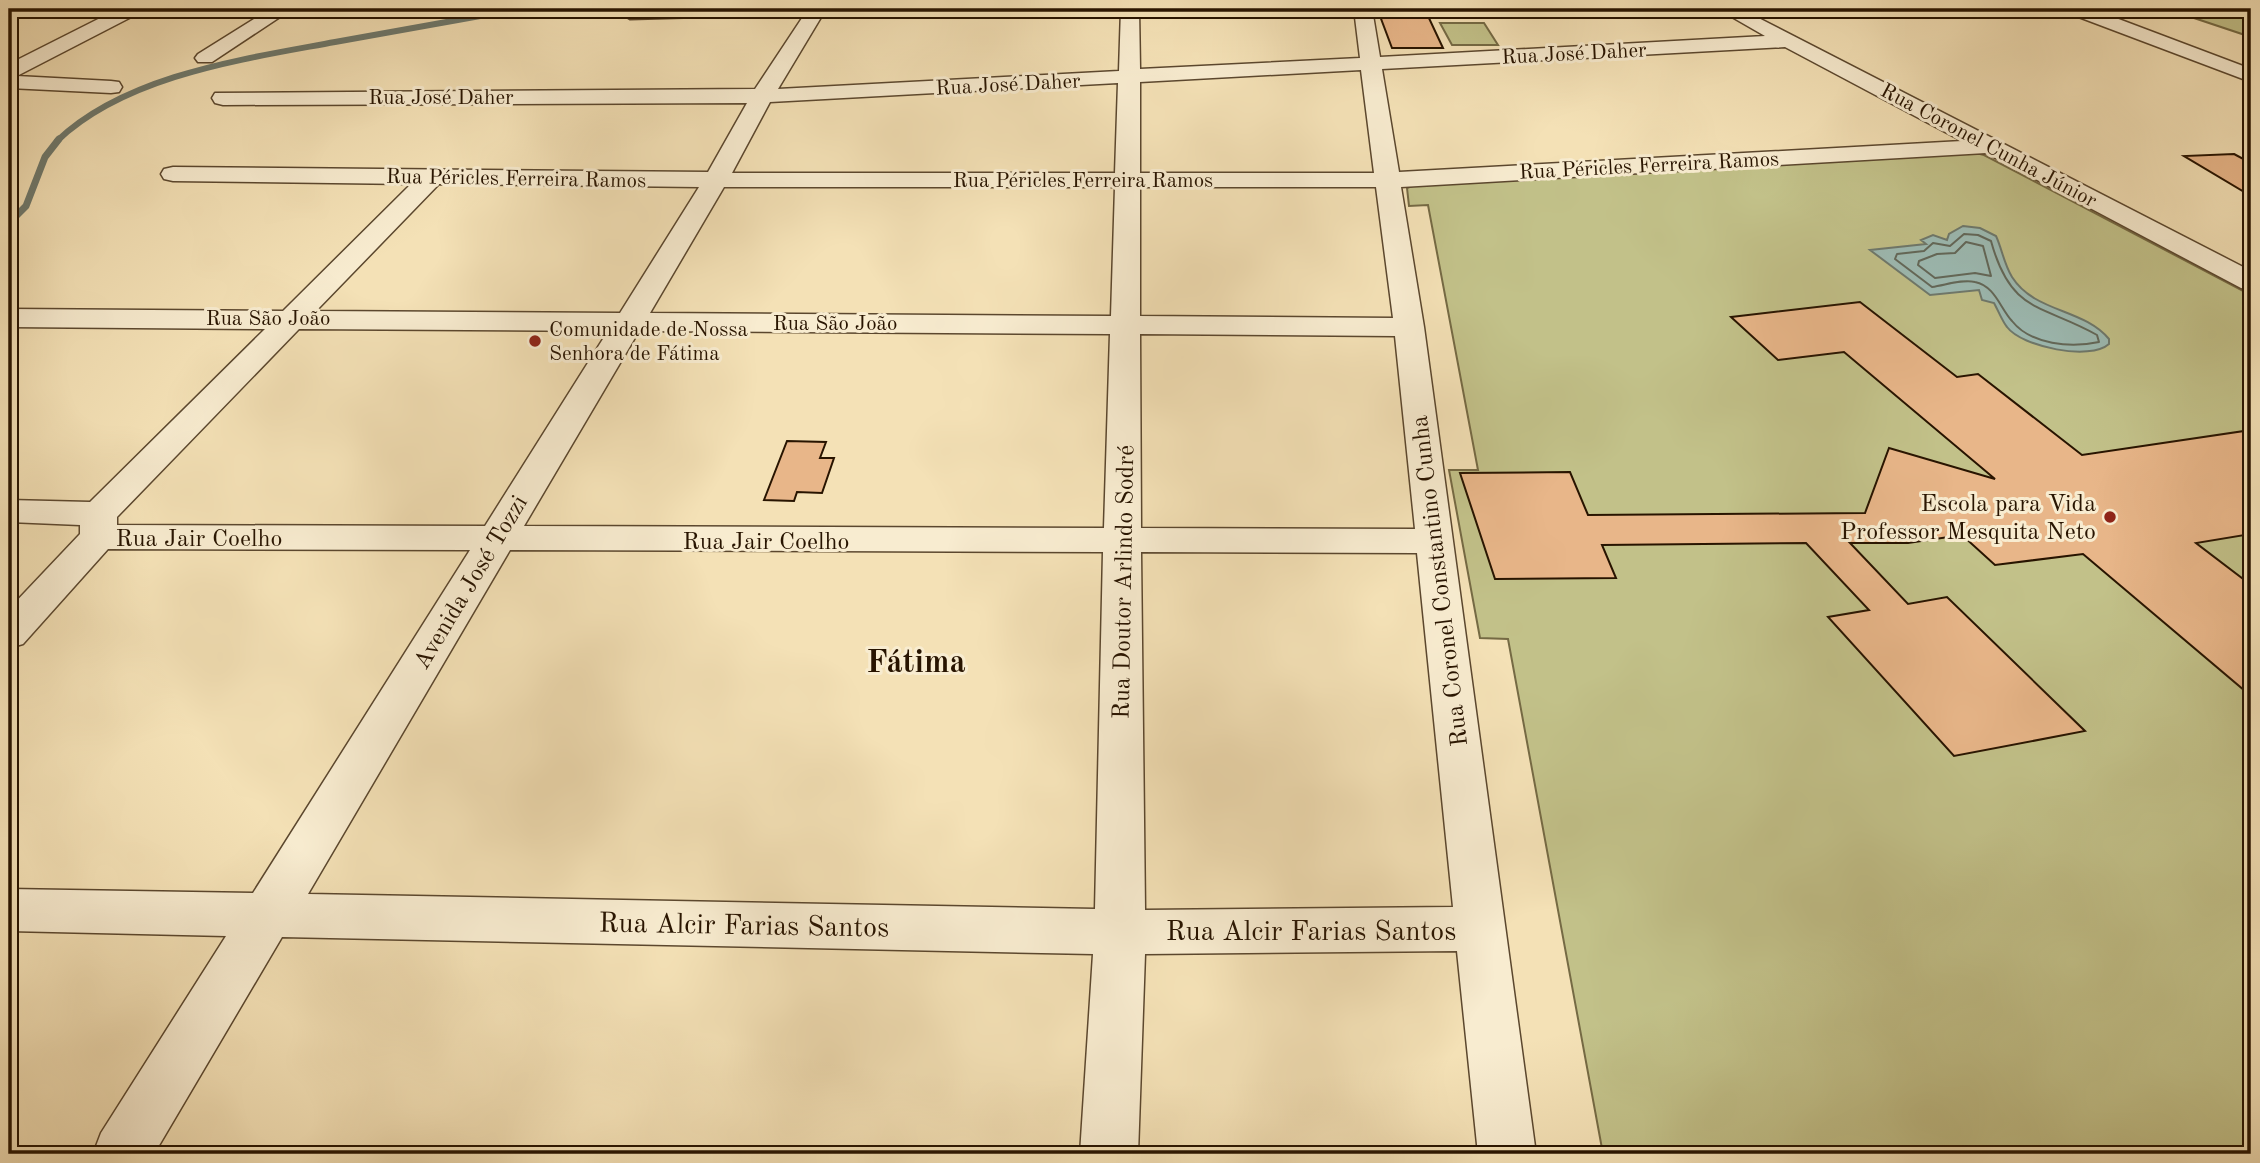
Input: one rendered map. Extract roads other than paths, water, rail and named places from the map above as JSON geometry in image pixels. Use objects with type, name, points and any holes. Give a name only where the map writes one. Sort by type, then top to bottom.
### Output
[{"type":"street","points":[[11,72],[132,9]]},
{"type":"street","points":[[205,58],[283,9]]},
{"type":"street","points":[[629,13],[772,9]]},
{"type":"street","name":"Avenida José Tozzi","points":[[122,1154],[716,180],[762,96],[817,9]]},
{"type":"street","name":"Rua Doutor Arlindo Sodré","points":[[1108,1154],[1120,932],[1122,541],[1130,9]]},
{"type":"street","name":"Rua Coronel Constantino Cunha","points":[[1363,9],[1409,327],[1507,1154]]},
{"type":"street","name":"Rua Coronel Cunha Júnior","points":[[1727,9],[2251,282]]},
{"type":"street","points":[[2075,9],[2251,76]]},
{"type":"street","name":"Rua José Daher","points":[[223,98],[762,96],[1791,41]]},
{"type":"street","points":[[11,72],[111,87]]},
{"type":"street","name":"Rua Péricles Ferreira Ramos","points":[[173,174],[716,180],[1388,180],[1991,146]]},
{"type":"street","points":[[9,634],[98,526],[432,177]]},
{"type":"street","name":"Rua São João","points":[[9,317],[1409,327]]},
{"type":"street","name":"Rua Jair Coelho","points":[[9,511],[98,526],[495,540],[1434,541]]},
{"type":"street","name":"Rua Alcir Farias Santos","points":[[9,910],[1120,932],[1479,929]]},
{"type":"water","points":[[1963,226],[1980,228],[1996,236],[2009,272],[2022,289],[2033,298],[2086,321],[2109,339],[2109,344],[2087,351],[2041,346],[2015,334],[2007,327],[1994,303],[1982,300],[1979,290],[1930,295],[1870,250],[1926,244],[1921,240],[1933,235],[1947,240],[1949,234]]},
{"type":"waterway","points":[[58,140],[85,118],[117,100],[188,73],[263,55],[519,9]]},
{"type":"waterway","points":[[9,223],[26,206],[45,157],[58,140]]},
{"type":"place","name":"Comunidade de Nossa Senhora de Fátima","points":[[535,341]]},
{"type":"place","name":"Escola para Vida Professor Mesquita Neto","points":[[2110,517]]},
{"type":"district","name":"Fátima","points":[[916,661]]}]
